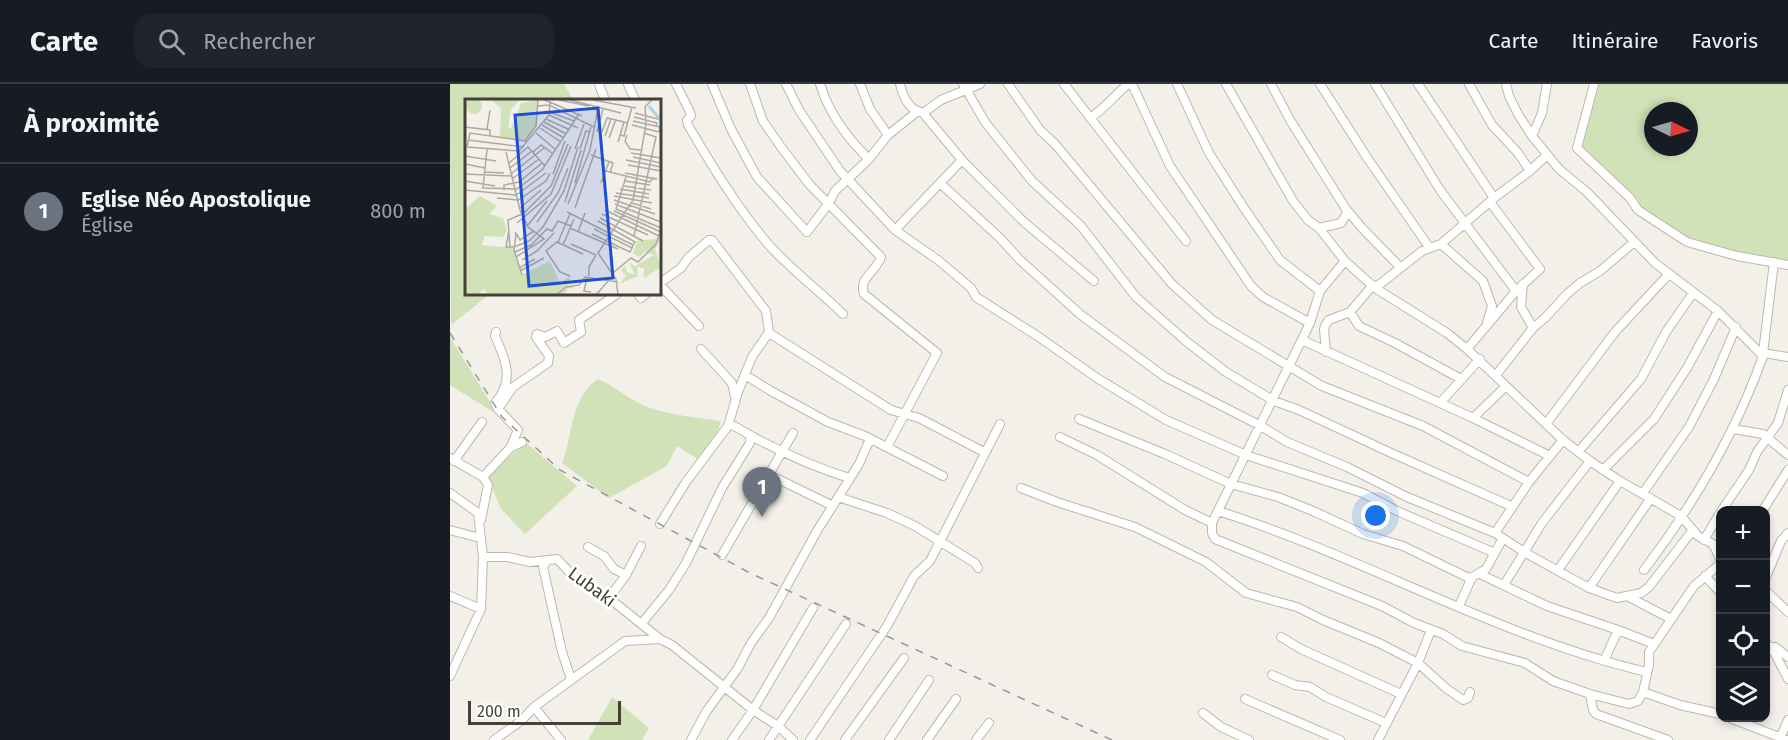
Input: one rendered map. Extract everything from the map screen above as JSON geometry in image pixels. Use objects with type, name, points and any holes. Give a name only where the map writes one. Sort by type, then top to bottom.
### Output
[{"type":"street","points":[[598,84],[605,99]]},
{"type":"street","points":[[628,84],[635,99]]},
{"type":"street","points":[[675,84],[690,112],[688,124],[714,170],[739,206],[769,244],[843,314]]},
{"type":"street","points":[[712,84],[731,129],[757,177],[806,232],[829,203],[835,191],[869,159],[888,135],[965,86],[980,84]]},
{"type":"street","points":[[750,84],[763,121],[809,183],[881,257],[862,285],[864,294],[937,353],[938,356],[887,447]]},
{"type":"street","points":[[786,84],[799,110],[840,171],[895,230],[938,260],[971,288],[975,297],[1039,337],[1097,378],[1166,420],[1246,455],[1363,493],[1397,511],[1495,553]]},
{"type":"street","points":[[820,84],[826,101],[841,127],[869,159]]},
{"type":"street","points":[[860,84],[870,109],[888,135]]},
{"type":"street","points":[[900,84],[905,98],[913,109],[921,112],[962,160],[1024,222],[1094,281]]},
{"type":"street","points":[[1008,84],[1040,130],[1059,149],[1177,290],[1212,320],[1287,367],[1330,390],[1423,426],[1529,482]]},
{"type":"street","points":[[1064,84],[1186,241]]},
{"type":"street","points":[[1090,118],[1128,84]]},
{"type":"street","points":[[1132,84],[1170,166],[1251,286],[1271,302],[1310,323]]},
{"type":"street","points":[[1177,84],[1209,153],[1244,208],[1280,260],[1320,291]]},
{"type":"street","points":[[1226,84],[1293,201],[1308,220],[1319,228],[1345,261],[1374,286],[1447,333],[1480,359],[1563,440],[1590,461],[1682,516],[1692,531],[1713,544],[1719,560]]},
{"type":"street","points":[[1271,84],[1290,120],[1346,208],[1400,267]]},
{"type":"street","points":[[1320,84],[1429,247]]},
{"type":"street","points":[[1375,84],[1440,190],[1516,291]]},
{"type":"street","points":[[1418,84],[1492,200],[1539,267],[1539,270],[1516,291],[1467,349]]},
{"type":"street","points":[[1469,84],[1492,125],[1518,153],[1530,171]]},
{"type":"street","points":[[1506,84],[1518,114],[1547,155],[1603,209],[1633,243],[1668,275],[1718,311],[1763,355],[1788,357]]},
{"type":"street","points":[[1532,136],[1542,113],[1547,84]]},
{"type":"street","points":[[1594,84],[1577,148],[1629,198],[1638,210],[1692,244],[1737,256],[1788,264]]},
{"type":"street","points":[[965,86],[976,110],[994,135],[1032,181],[1081,226],[1136,297],[1226,372],[1272,400],[1299,410],[1389,453],[1511,506]]},
{"type":"street","points":[[1326,352],[1324,329],[1329,320],[1350,312],[1374,286],[1429,247],[1441,244],[1547,155]]},
{"type":"street","points":[[895,230],[962,160]]},
{"type":"street","points":[[940,183],[1081,315],[1165,377],[1261,426],[1287,442],[1347,467],[1407,497],[1495,533],[1588,588],[1610,597],[1629,597],[1646,590],[1692,531]]},
{"type":"street","points":[[1319,228],[1341,223],[1347,213],[1346,208]]},
{"type":"street","points":[[660,524],[686,482],[729,423],[752,357],[769,333],[766,311],[712,240],[709,240],[688,258],[681,268],[662,282]]},
{"type":"street","points":[[1496,375],[1533,328],[1567,294],[1609,264],[1633,243]]},
{"type":"street","points":[[1441,244],[1483,281],[1492,306],[1486,327]]},
{"type":"street","points":[[1345,261],[1320,291],[1310,323],[1212,523],[1212,533],[1215,539],[1382,606],[1467,647],[1525,663],[1553,681],[1590,694],[1631,704],[1638,701],[1643,692],[1649,651],[1694,586],[1716,566]]},
{"type":"street","points":[[1644,570],[1682,516],[1733,429],[1750,391],[1763,355],[1774,262]]},
{"type":"street","points":[[1546,424],[1615,332],[1668,275]]},
{"type":"street","points":[[1523,284],[1521,308],[1533,328]]},
{"type":"street","points":[[662,286],[699,326]]},
{"type":"street","points":[[1579,452],[1641,379],[1666,332],[1693,293]]},
{"type":"street","points":[[498,409],[513,387],[548,363],[549,356],[536,337],[537,334],[545,337],[557,331],[564,343],[580,332],[579,320],[614,296]]},
{"type":"street","points":[[1603,470],[1654,419],[1687,368],[1718,311]]},
{"type":"street","points":[[1350,312],[1359,326],[1461,380]]},
{"type":"street","points":[[1643,493],[1689,427],[1714,379],[1736,327]]},
{"type":"street","points":[[483,477],[512,446],[518,430],[495,403],[504,393],[507,372],[495,336],[496,332]]},
{"type":"street","points":[[769,333],[891,410],[919,418],[984,452]]},
{"type":"street","points":[[1302,340],[1440,402],[1550,456]]},
{"type":"street","points":[[701,349],[732,383],[736,398]]},
{"type":"street","points":[[1440,402],[1480,359]]},
{"type":"street","points":[[745,375],[828,422],[870,439],[943,476]]},
{"type":"street","points":[[1473,418],[1506,386]]},
{"type":"street","points":[[1725,506],[1749,470],[1756,452],[1782,414],[1788,390]]},
{"type":"street","points":[[1079,420],[1156,450],[1231,484],[1278,497],[1364,534],[1403,546],[1471,579]]},
{"type":"street","points":[[450,676],[481,609],[483,557],[480,524],[488,485],[483,477],[452,459],[482,422]]},
{"type":"street","points":[[729,423],[782,451],[824,470],[849,478]]},
{"type":"street","points":[[810,740],[887,626],[915,576],[930,561],[1000,424]]},
{"type":"street","points":[[1733,429],[1761,433],[1788,455]]},
{"type":"street","points":[[722,555],[793,433]]},
{"type":"street","points":[[642,623],[669,591],[686,563],[722,488],[750,443],[750,435]]},
{"type":"street","points":[[1060,437],[1097,455],[1185,510],[1212,523]]},
{"type":"street","points":[[691,740],[706,712],[738,668],[751,643],[769,618],[870,439]]},
{"type":"street","points":[[1495,533],[1511,506],[1563,440]]},
{"type":"street","points":[[512,446],[522,442]]},
{"type":"street","points":[[1504,585],[1542,523],[1590,461]]},
{"type":"street","points":[[1766,506],[1788,470]]},
{"type":"street","points":[[770,475],[833,506]]},
{"type":"street","points":[[1558,570],[1620,481]]},
{"type":"street","points":[[1021,488],[1136,527],[1206,562],[1246,593],[1297,607],[1418,663],[1463,700],[1468,698],[1470,692]]},
{"type":"street","points":[[450,493],[477,511],[480,524]]},
{"type":"street","points":[[838,497],[887,513],[915,526],[975,563],[978,568]]},
{"type":"street","points":[[1588,588],[1651,498]]},
{"type":"street","points":[[1218,511],[1300,541],[1529,637],[1647,672]]},
{"type":"street","points":[[1704,540],[1716,520]]},
{"type":"street","points":[[450,530],[480,538]]},
{"type":"street","points":[[1770,568],[1781,542],[1788,533]]},
{"type":"street","points":[[1459,606],[1471,579],[1486,569],[1503,538]]},
{"type":"street","points":[[609,598],[626,575],[641,546]]},
{"type":"street","points":[[588,547],[605,556],[614,569],[626,575]]},
{"type":"street","name":"Lubaki","points":[[483,557],[507,557],[530,562],[557,559],[578,581],[609,598],[753,710],[778,726],[793,740]]},
{"type":"street","points":[[547,561],[543,567],[562,652],[571,679]]},
{"type":"street","points":[[1480,574],[1547,606],[1654,644]]},
{"type":"street","points":[[1705,576],[1716,588]]},
{"type":"street","points":[[1770,595],[1788,612]]},
{"type":"street","points":[[450,596],[481,609]]},
{"type":"street","points":[[1629,597],[1671,619]]},
{"type":"street","points":[[732,740],[753,710],[813,609]]},
{"type":"street","points":[[769,740],[846,624]]},
{"type":"street","points":[[1378,740],[1418,663],[1431,630]]},
{"type":"street","points":[[1604,661],[1618,630]]},
{"type":"street","points":[[1281,637],[1301,649],[1401,694]]},
{"type":"street","points":[[494,740],[521,722],[534,707],[571,679],[625,641],[660,639]]},
{"type":"street","points":[[1770,646],[1775,646],[1788,657]]},
{"type":"street","points":[[1770,649],[1788,679]]},
{"type":"street","points":[[846,740],[904,658]]},
{"type":"street","points":[[1272,675],[1295,685],[1310,687],[1326,697],[1386,723]]},
{"type":"street","points":[[889,740],[929,680]]},
{"type":"street","points":[[1643,692],[1673,703],[1716,713]]},
{"type":"street","points":[[1590,694],[1596,714],[1668,740]]},
{"type":"street","points":[[927,740],[956,699]]},
{"type":"street","points":[[1245,699],[1340,740]]},
{"type":"street","points":[[534,707],[561,740]]},
{"type":"street","points":[[1203,713],[1226,730],[1249,740]]},
{"type":"street","points":[[1743,722],[1784,738],[1788,720]]},
{"type":"street","points":[[976,740],[990,723]]},
{"type":"green space","points":[[450,84],[564,84],[572,99],[465,99],[465,296],[487,296],[451,325]]},
{"type":"green space","points":[[1593,84],[1788,84],[1788,263],[1698,245],[1664,227],[1631,201],[1577,147]]},
{"type":"green space","points":[[450,337],[498,415],[450,385]]},
{"type":"green space","points":[[598,379],[651,408],[721,421],[717,433],[698,459],[677,446],[667,466],[609,498],[562,463],[577,407],[582,396]]},
{"type":"green space","points":[[525,442],[577,486],[525,534],[501,509],[488,477]]},
{"type":"green space","points":[[612,697],[649,728],[642,740],[588,740]]},
{"type":"railway","points":[[450,333],[502,417],[560,470],[750,573],[1112,740]]},
{"type":"place","name":"Eglise Néo Apostolique","points":[[762,517]]}]
